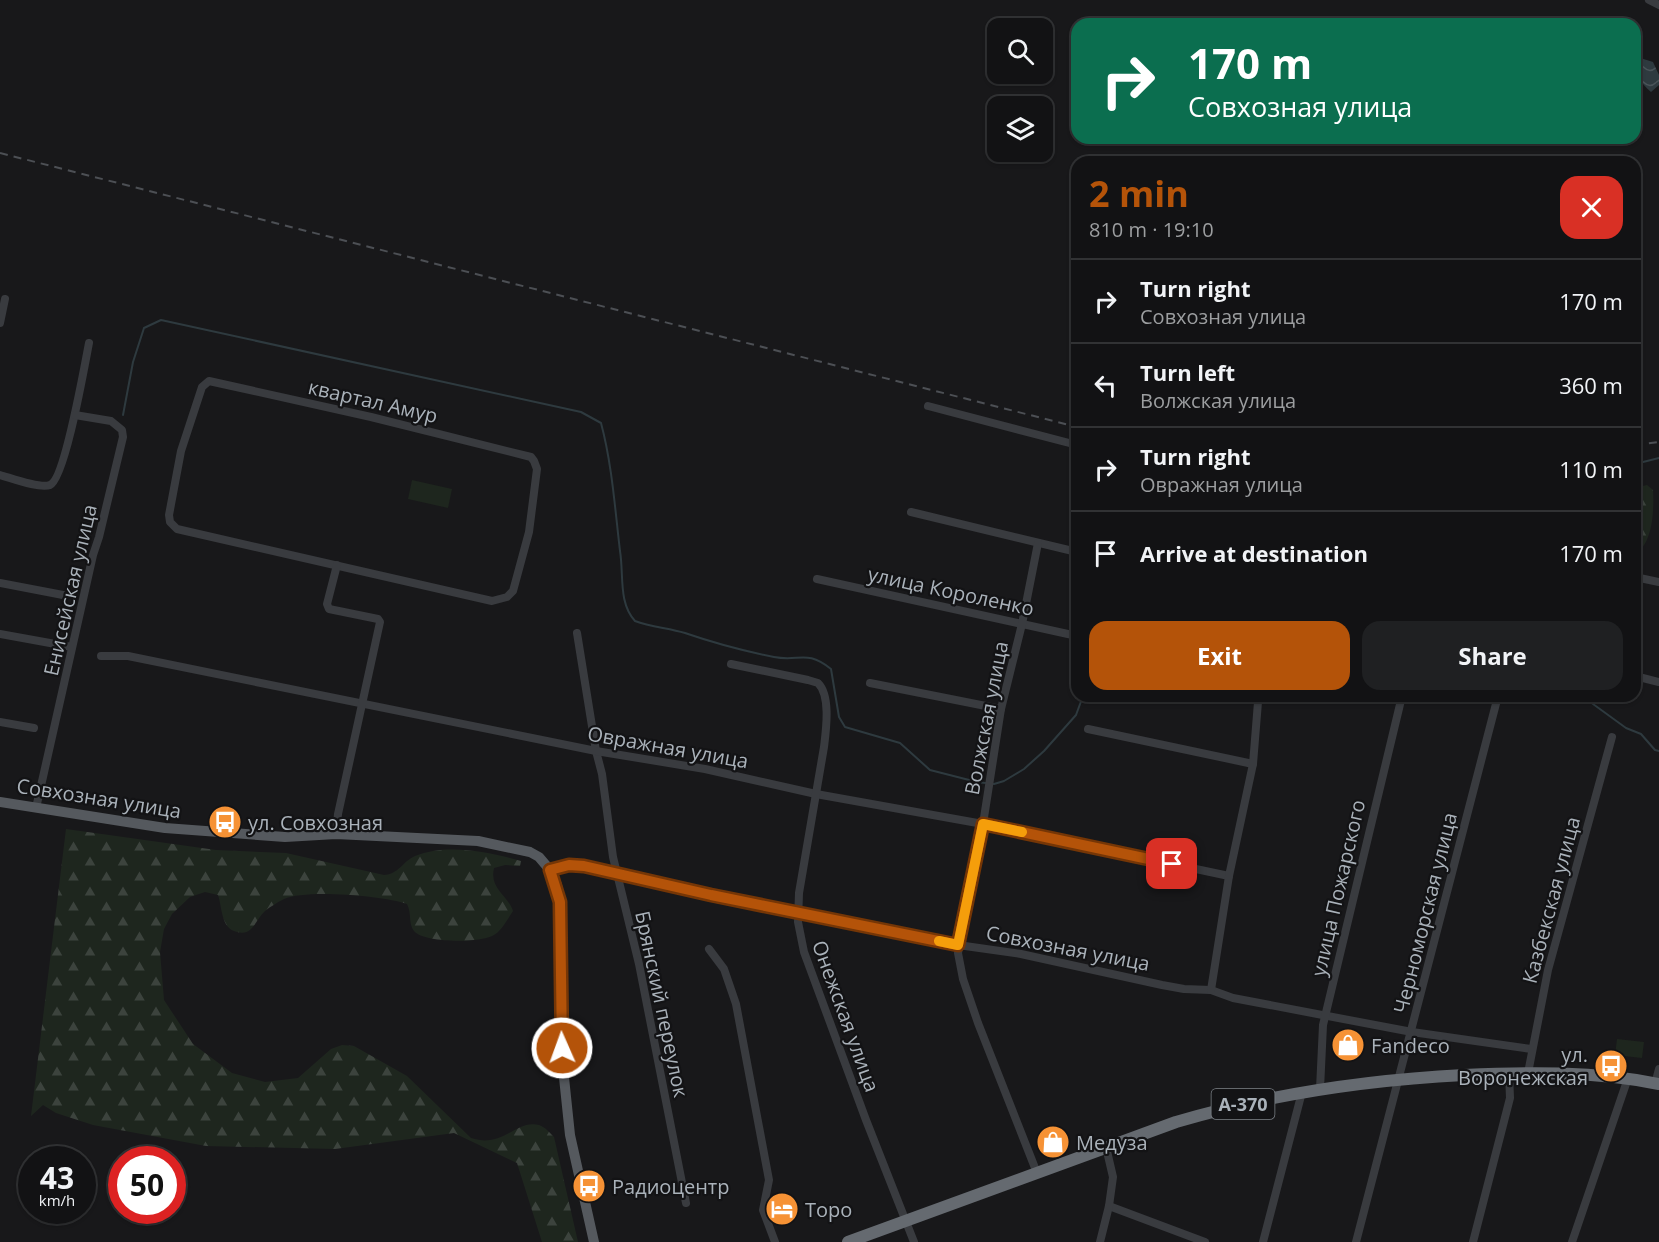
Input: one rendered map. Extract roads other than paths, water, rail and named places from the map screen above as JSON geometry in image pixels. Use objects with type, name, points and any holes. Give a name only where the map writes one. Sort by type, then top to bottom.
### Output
[{"type":"highway","name":"А-370","points":[[848,1242],[1106,1147],[1200,1115],[1302,1092],[1397,1078],[1509,1073],[1608,1076],[1657,1084]]},
{"type":"main road","name":"Совхозная улица","points":[[0,802],[165,828],[285,837],[336,834],[478,841],[530,852],[539,857],[550,870]]},
{"type":"main road","points":[[550,870],[560,902],[563,1068],[570,1135],[594,1242]]},
{"type":"street","points":[[1649,0],[1659,5]]},
{"type":"street","points":[[0,323],[5,299]]},
{"type":"street","points":[[0,475],[42,486],[50,485],[54,481],[75,415],[89,343]]},
{"type":"street","name":"квартал Амур","points":[[215,382],[370,417],[527,456],[534,461],[537,468],[529,532],[513,591],[507,597],[492,601],[337,565],[177,529],[170,522],[169,515],[181,451],[205,383],[215,382]]},
{"type":"street","points":[[928,406],[1071,443]]},
{"type":"street","name":"Енисейская улица","points":[[36,808],[72,646],[123,437],[122,429],[111,422],[75,415]]},
{"type":"street","points":[[911,512],[1071,551]]},
{"type":"street","name":"Волжская улица","points":[[1037,1173],[978,1023],[959,964],[958,945],[983,824],[1001,710],[1022,624],[1038,543]]},
{"type":"street","points":[[336,834],[338,814],[380,622],[378,619],[328,609],[327,604],[337,565]]},
{"type":"street","points":[[1641,578],[1659,582]]},
{"type":"street","name":"улица Короленко","points":[[817,579],[1071,635]]},
{"type":"street","points":[[0,583],[63,595]]},
{"type":"street","name":"Брянский переулок","points":[[577,633],[596,751],[602,774],[616,874],[644,984],[686,1203]]},
{"type":"street","points":[[0,634],[72,646]]},
{"type":"street","name":"Овражная улица","points":[[101,656],[128,656],[596,751],[705,769],[816,794],[983,824],[1229,876]]},
{"type":"street","name":"Онежская улица","points":[[731,664],[818,683],[825,694],[826,729],[798,893],[798,912],[804,952],[914,1242]]},
{"type":"street","points":[[1641,678],[1659,682]]},
{"type":"street","points":[[870,683],[1001,710]]},
{"type":"street","points":[[1212,990],[1229,876],[1253,764],[1256,702]]},
{"type":"street","name":"улица Пожарского","points":[[1320,1089],[1321,1043],[1325,1016],[1401,702]]},
{"type":"street","name":"Черноморская улица","points":[[1356,1242],[1496,702]]},
{"type":"street","points":[[0,722],[34,728]]},
{"type":"street","points":[[1088,729],[1253,764]]},
{"type":"street","name":"Казбекская улица","points":[[1528,1073],[1548,970],[1612,737]]},
{"type":"street","name":"Совхозная улица","points":[[550,870],[569,865],[584,866],[958,945],[1021,954],[1184,989],[1212,990],[1233,998],[1325,1016],[1412,1032],[1531,1049]]},
{"type":"street","points":[[709,949],[724,969],[736,1004],[769,1180],[764,1210],[775,1242]]},
{"type":"street","points":[[1657,1084],[1659,1069]]},
{"type":"street","points":[[1474,1242],[1510,1098],[1509,1073]]},
{"type":"street","points":[[1572,1242],[1628,1078]]},
{"type":"street","points":[[1263,1242],[1302,1092]]},
{"type":"street","points":[[1100,1242],[1109,1206],[1113,1172],[1106,1147]]},
{"type":"street","points":[[1109,1206],[1205,1242]]},
{"type":"water","points":[[1641,58],[1653,62],[1659,75],[1659,85],[1651,92],[1641,81]]},
{"type":"waterway","points":[[123,415],[133,362],[144,328],[161,320],[581,412],[601,423],[613,487],[624,597],[635,621],[763,655],[815,659],[831,669],[839,717],[845,727],[900,743],[930,770],[977,782],[994,784],[1024,769],[1044,751],[1076,715],[1081,702]]},
{"type":"waterway","points":[[1641,462],[1659,458]]},
{"type":"waterway","points":[[1590,702],[1626,728],[1641,734],[1655,750],[1659,751]]},
{"type":"railway","points":[[0,153],[1071,425]]},
{"type":"railway","points":[[1641,444],[1659,442]]},
{"type":"place","name":"ул. Совхозная","points":[[225,822]]},
{"type":"place","name":"Fandeco","points":[[1348,1045]]},
{"type":"place","name":"ул. Воронежская","points":[[1611,1066]]},
{"type":"place","name":"Медуза","points":[[1053,1142]]},
{"type":"place","name":"Радиоцентр","points":[[589,1186]]},
{"type":"place","name":"Торо","points":[[782,1209]]}]
